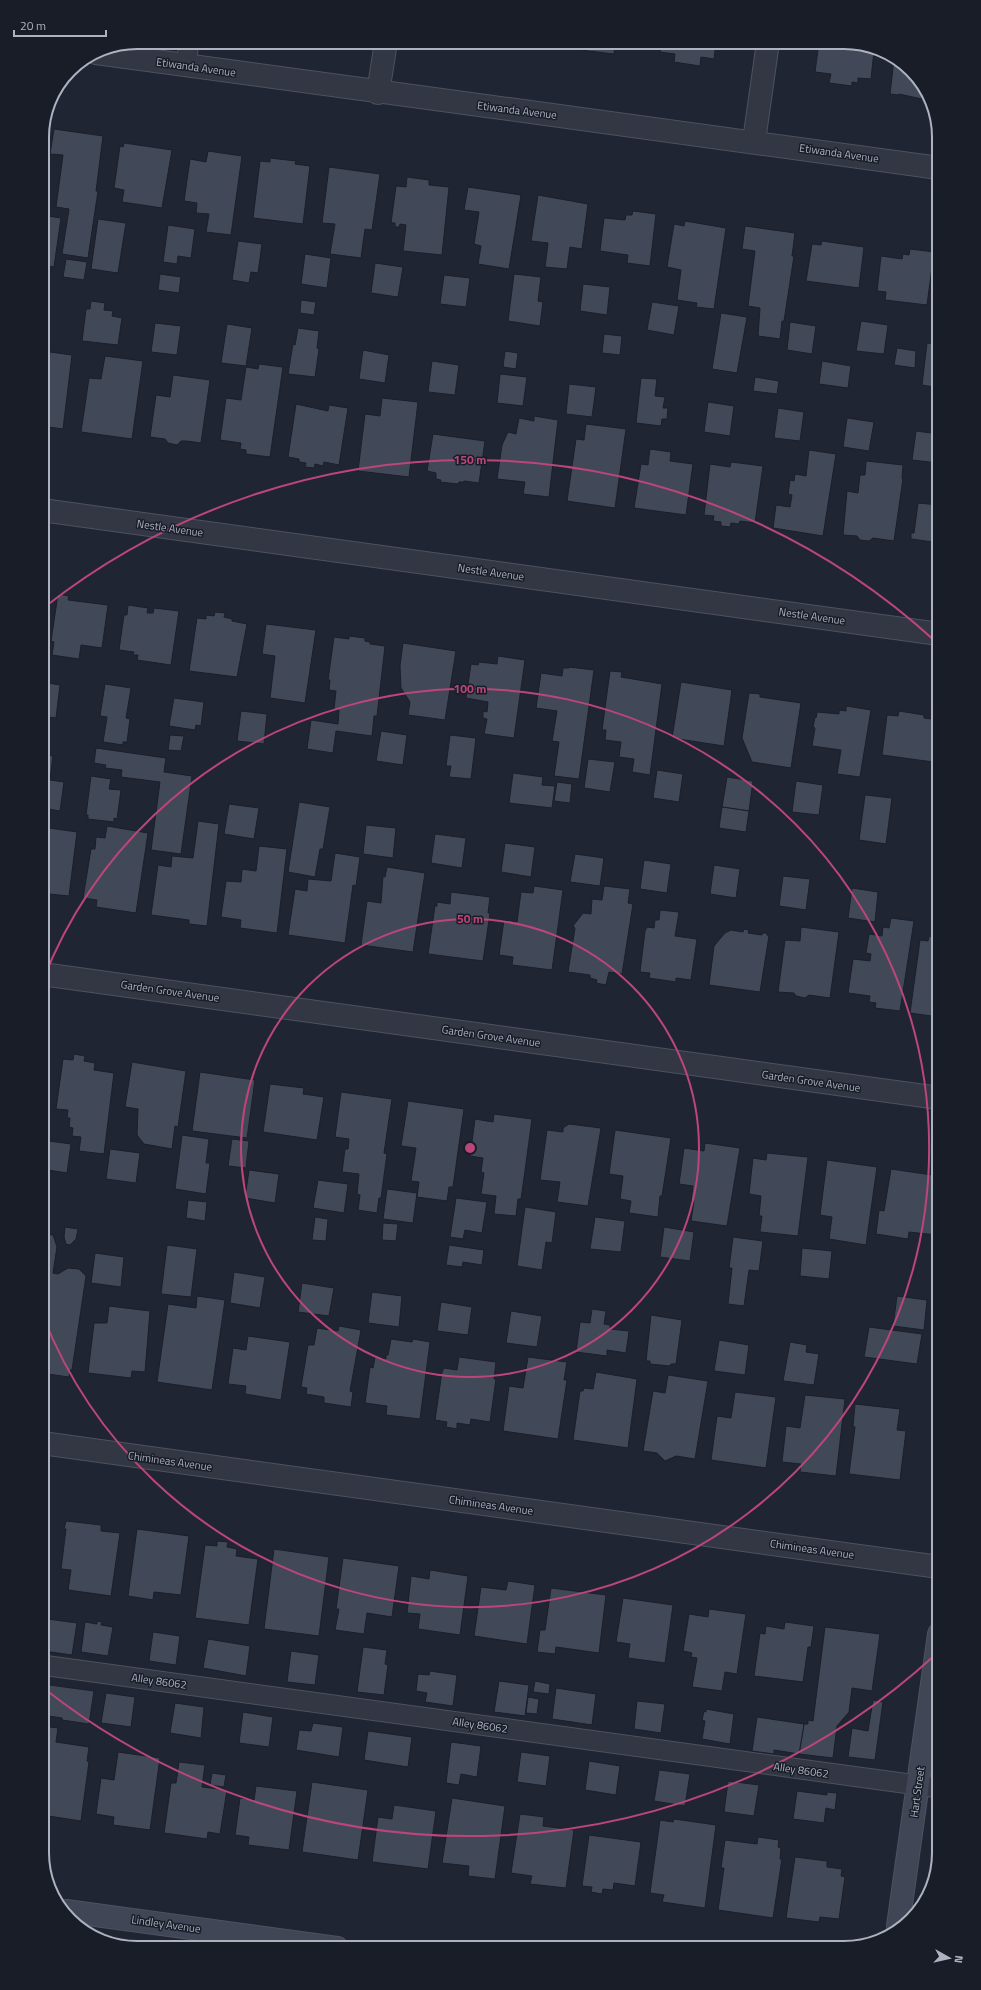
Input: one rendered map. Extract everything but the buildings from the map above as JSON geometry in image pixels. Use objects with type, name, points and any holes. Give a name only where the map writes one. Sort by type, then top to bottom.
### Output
[{"type":"street","points":[[378,93],[385,49]]},
{"type":"street","points":[[754,141],[767,49]]},
{"type":"street","name":"Etiwanda Avenue","points":[[107,55],[378,93],[754,141],[932,167]]},
{"type":"street","name":"Nestle Avenue","points":[[49,511],[932,633]]},
{"type":"street","name":"Garden Grove Avenue","points":[[49,975],[932,1097]]},
{"type":"street","name":"Chimineas Avenue","points":[[49,1444],[932,1566]]},
{"type":"street","name":"Hart Street","points":[[899,1922],[932,1685]]},
{"type":"street","name":"Lindley Avenue","points":[[72,1912],[286,1941]]},
{"type":"lane","points":[[186,66],[188,49]]},
{"type":"lane","name":"Alley 86062","points":[[49,1666],[932,1787]]}]
